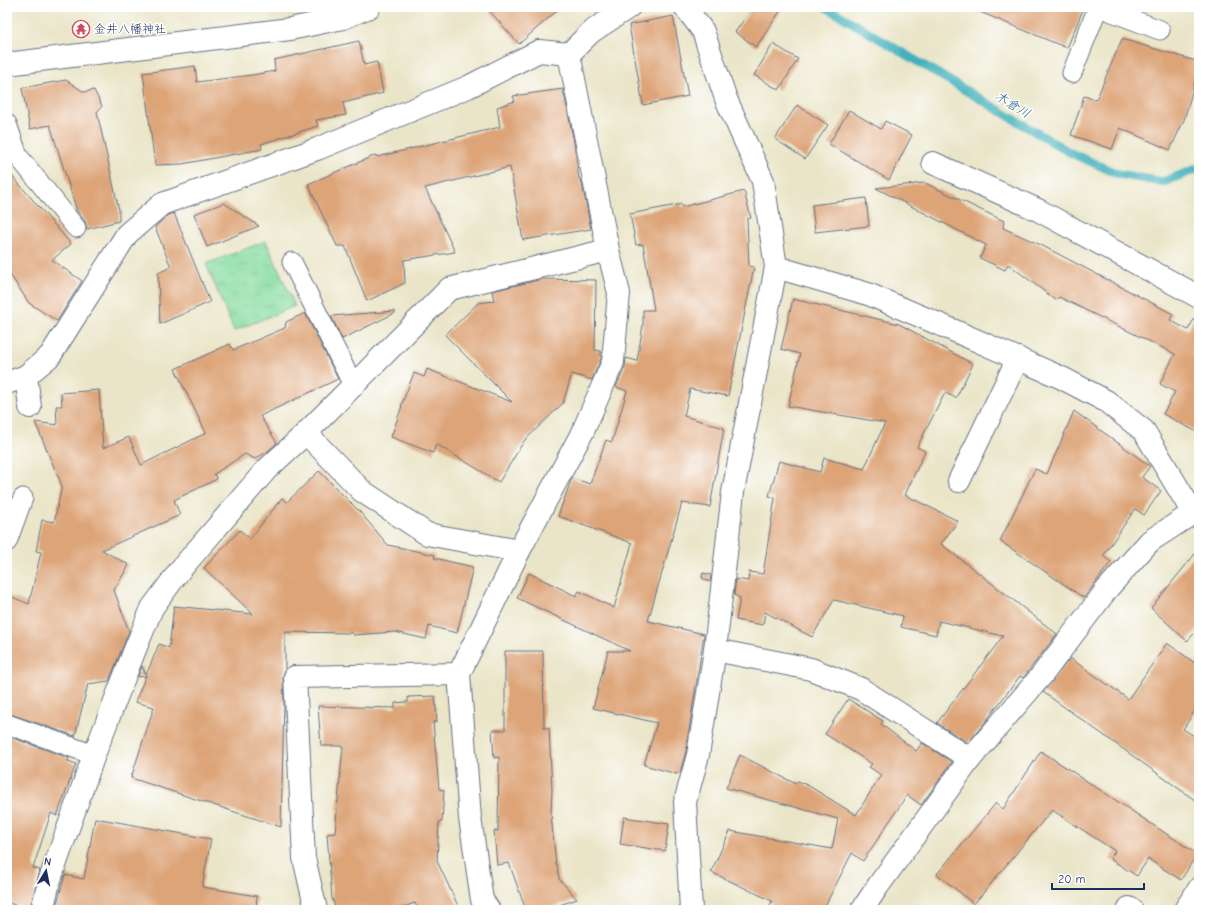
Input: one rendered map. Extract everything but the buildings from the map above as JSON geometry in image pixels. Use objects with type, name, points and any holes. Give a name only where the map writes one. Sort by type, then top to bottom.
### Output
[{"type":"street","points":[[7,64],[290,29],[343,18],[370,7]]},
{"type":"street","points":[[570,54],[591,32],[629,7]]},
{"type":"street","points":[[685,7],[704,31],[726,99],[763,181],[776,267],[733,492],[715,650],[698,754],[685,802],[691,910]]},
{"type":"street","points":[[30,407],[16,379],[50,356],[127,234],[162,204],[324,146],[468,87],[539,51],[570,54]]},
{"type":"street","points":[[489,910],[482,900],[470,818],[459,674],[519,550],[583,431],[614,362],[619,293],[608,250],[570,54]]},
{"type":"street","points":[[933,162],[1038,210],[1199,297]]},
{"type":"street","points":[[42,910],[49,882],[94,755],[152,608],[180,570],[266,470],[306,433],[449,289],[608,250]]},
{"type":"street","points":[[776,267],[868,294],[1018,358],[1062,378],[1106,402],[1144,431],[1196,513],[1150,542],[1108,588],[1042,675],[970,759],[862,910]]},
{"type":"street","points":[[959,481],[1018,358]]},
{"type":"street","points":[[306,433],[362,491],[427,534],[519,550]]},
{"type":"street","points":[[715,650],[811,669],[861,689],[970,759]]},
{"type":"street","points":[[316,910],[304,858],[295,677],[459,674]]},
{"type":"lane","points":[[1072,73],[1099,7],[1160,30]]},
{"type":"lane","points":[[7,124],[18,156],[76,228]]},
{"type":"lane","points":[[292,262],[353,385]]},
{"type":"lane","points":[[7,542],[23,498]]},
{"type":"lane","points":[[7,724],[94,755]]},
{"type":"lane","points":[[1183,910],[1199,886]]},
{"type":"green space","points":[[266,241],[295,306],[234,331],[206,264]]},
{"type":"waterway","name":"木倉川","points":[[826,7],[1069,152],[1118,174],[1163,182],[1199,168]]},
{"type":"place","name":"金井八幡神社","points":[[81,29]]}]
